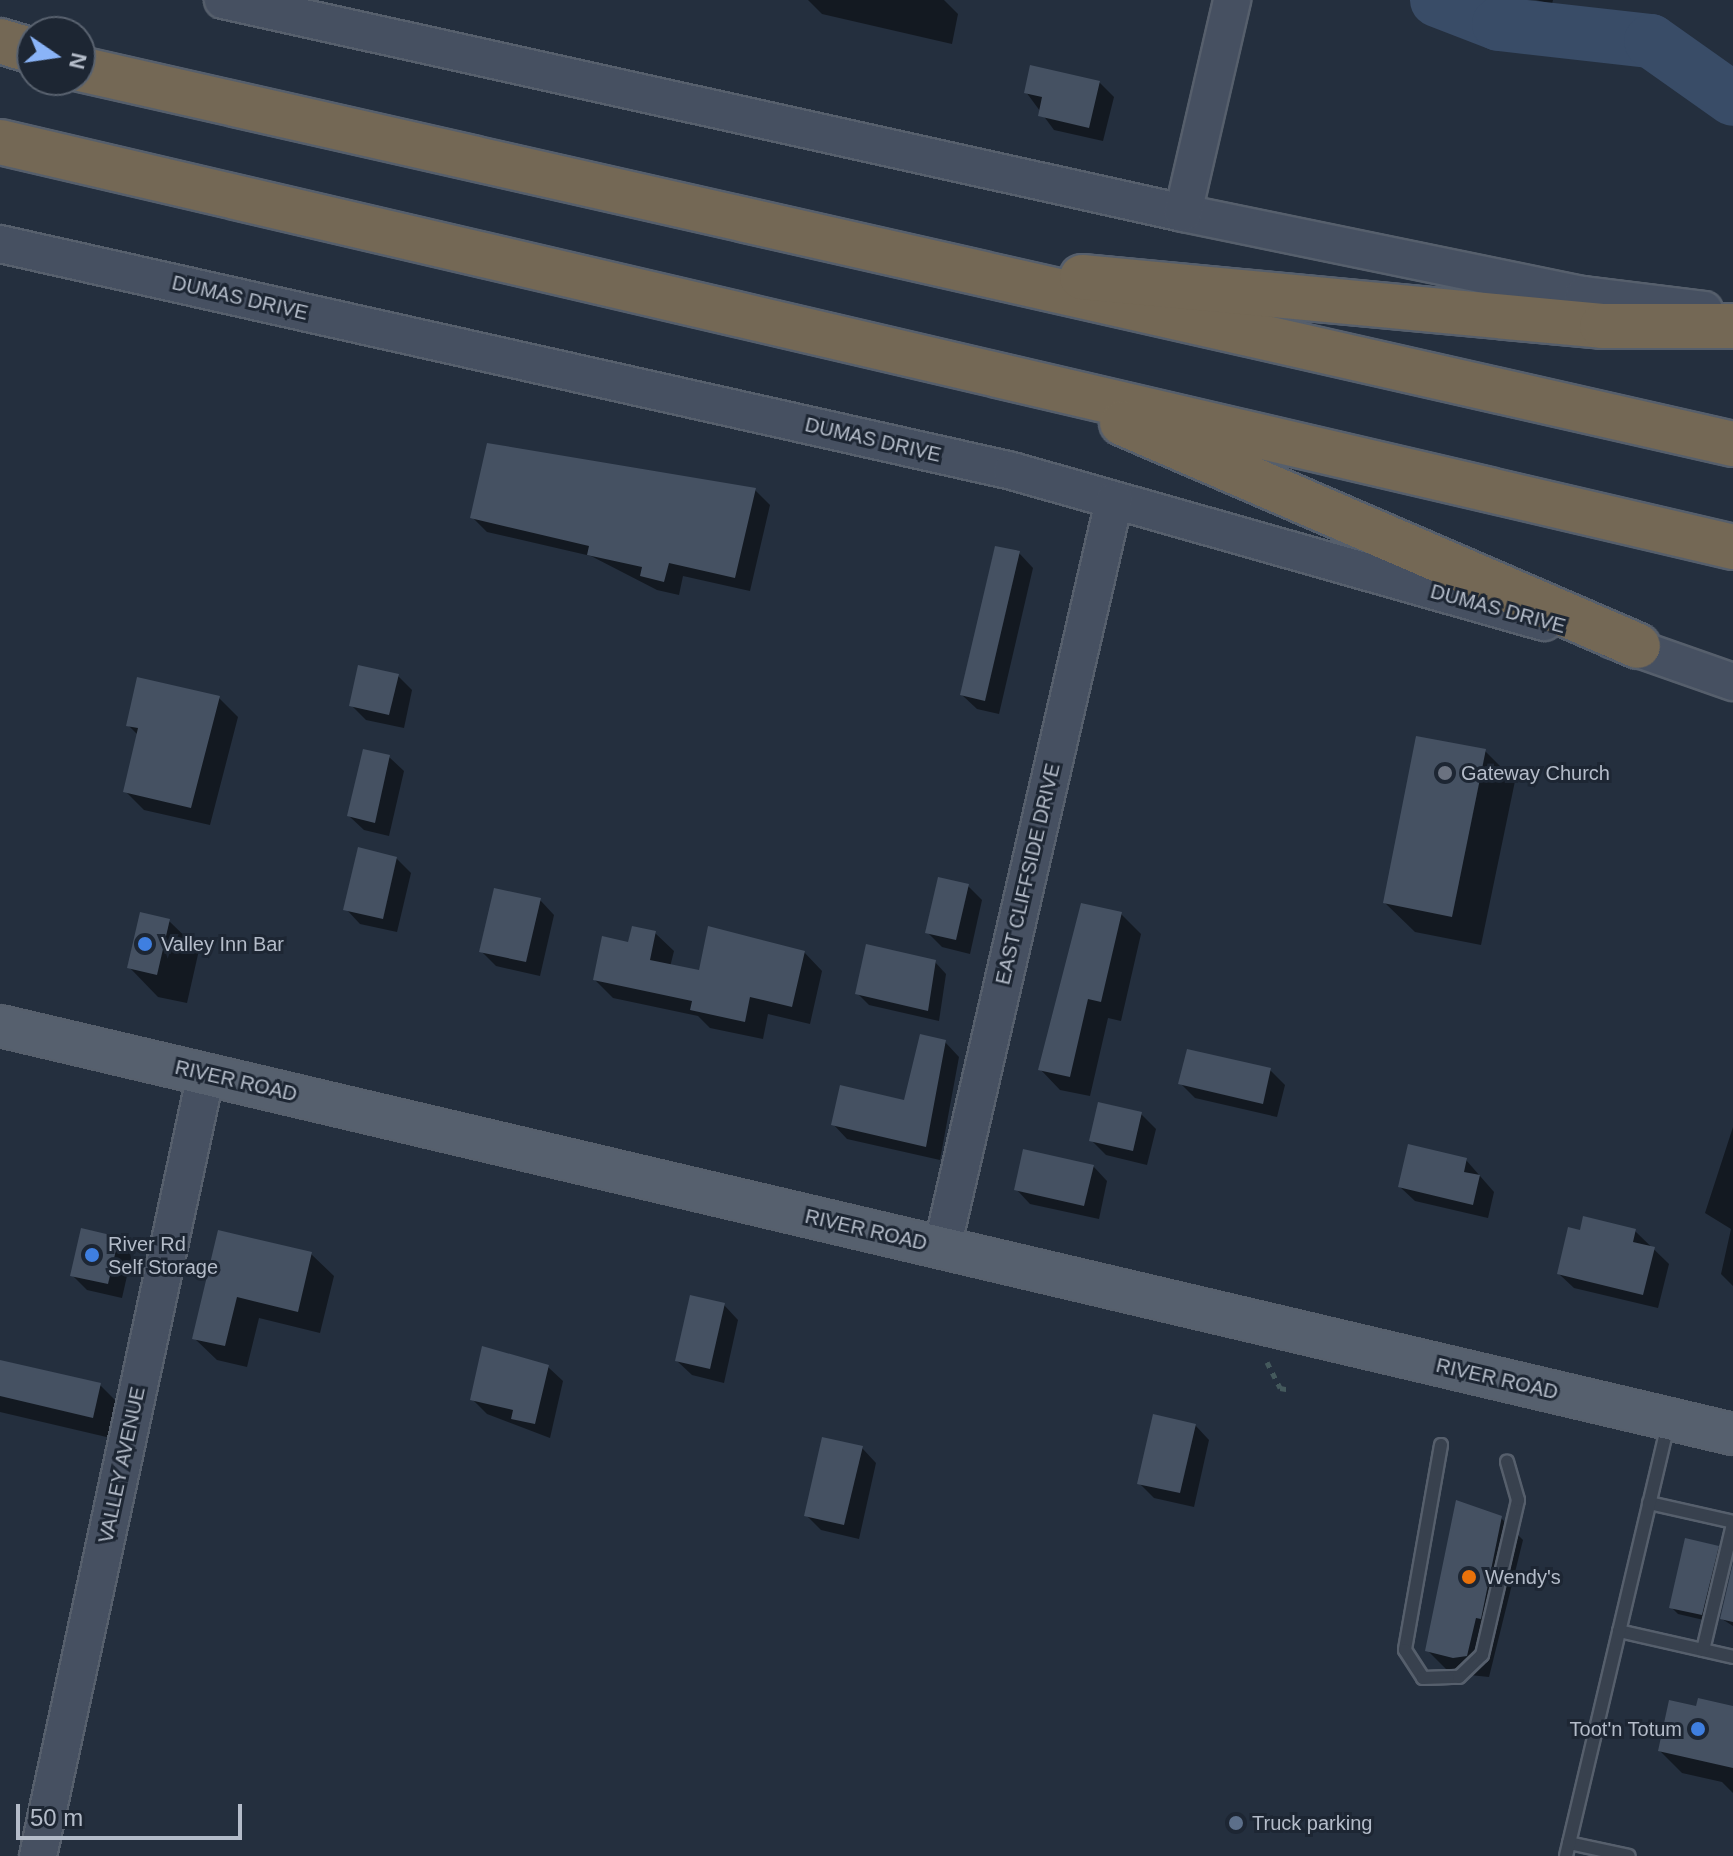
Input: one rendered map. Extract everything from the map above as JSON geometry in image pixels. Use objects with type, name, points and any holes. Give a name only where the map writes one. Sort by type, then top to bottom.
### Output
[{"type":"highway","points":[[96,72],[1733,444]]},
{"type":"highway","points":[[0,142],[1733,547]]},
{"type":"highway","points":[[954,269],[1181,282],[1602,326],[1733,326]]},
{"type":"highway","points":[[1028,382],[1638,646]]},
{"type":"main road","points":[[223,0],[1183,213],[1584,295],[1733,314]]},
{"type":"main road","points":[[1183,213],[1232,0]]},
{"type":"main road","name":"DUMAS DRIVE","points":[[0,244],[1012,471],[1638,646],[1733,682]]},
{"type":"main road","name":"EAST CLIFFSIDE DRIVE","points":[[942,1248],[1114,501]]},
{"type":"main road","name":"RIVER ROAD","points":[[0,1026],[1733,1434]]},
{"type":"main road","name":"VALLEY AVENUE","points":[[38,1856],[206,1074]]},
{"type":"lane","points":[[1629,1856],[1568,1849],[1669,1419]]},
{"type":"lane","points":[[1441,1445],[1405,1650],[1423,1678],[1459,1677],[1482,1655],[1518,1500],[1507,1462]]},
{"type":"lane","points":[[1649,1503],[1733,1523],[1703,1650]]},
{"type":"lane","points":[[1619,1631],[1733,1657]]},
{"type":"building","points":[[1030,65],[1100,81],[1089,128],[1038,116],[1042,97],[1024,93]]},
{"type":"building","points":[[487,443],[756,488],[735,578],[669,563],[664,582],[640,576],[642,567],[587,555],[589,546],[470,518]]},
{"type":"building","points":[[995,546],[1020,551],[985,701],[960,695]]},
{"type":"building","points":[[358,665],[399,674],[389,715],[349,706]]},
{"type":"building","points":[[137,677],[220,696],[191,808],[123,792],[138,728],[126,726]]},
{"type":"building","points":[[1416,736],[1486,749],[1452,917],[1383,903]]},
{"type":"building","points":[[363,749],[390,755],[375,823],[347,816]]},
{"type":"building","points":[[358,847],[397,857],[383,919],[343,910]]},
{"type":"building","points":[[938,877],[969,884],[956,940],[925,933]]},
{"type":"building","points":[[494,888],[541,898],[526,962],[479,952]]},
{"type":"building","points":[[1081,903],[1122,912],[1101,1002],[1088,999],[1070,1077],[1038,1070]]},
{"type":"building","points":[[140,912],[170,919],[157,975],[127,968]]},
{"type":"building","points":[[632,926],[656,931],[650,960],[699,970],[708,926],[805,951],[792,1007],[750,997],[745,1022],[690,1010],[692,1001],[593,980],[602,936],[628,942]]},
{"type":"building","points":[[866,944],[936,960],[928,1011],[855,994]]},
{"type":"building","points":[[920,1034],[946,1040],[926,1147],[831,1125],[840,1085],[904,1100]]},
{"type":"building","points":[[1187,1049],[1271,1068],[1263,1104],[1178,1084]]},
{"type":"building","points":[[1098,1102],[1142,1112],[1133,1151],[1089,1141]]},
{"type":"building","points":[[1408,1144],[1467,1158],[1464,1172],[1480,1175],[1473,1205],[1398,1187]]},
{"type":"building","points":[[1023,1149],[1094,1165],[1084,1206],[1014,1190]]},
{"type":"building","points":[[1583,1216],[1636,1229],[1633,1242],[1655,1247],[1643,1295],[1557,1274],[1568,1227],[1580,1230]]},
{"type":"building","points":[[81,1228],[119,1237],[108,1284],[70,1276]]},
{"type":"building","points":[[218,1230],[312,1252],[298,1312],[237,1297],[225,1346],[192,1339]]},
{"type":"building","points":[[690,1295],[725,1303],[710,1369],[675,1361]]},
{"type":"building","points":[[482,1346],[549,1365],[535,1424],[511,1419],[513,1410],[470,1400]]},
{"type":"building","points":[[0,1360],[101,1383],[93,1418],[0,1396]]},
{"type":"building","points":[[1153,1414],[1196,1424],[1180,1493],[1137,1484]]},
{"type":"building","points":[[822,1437],[863,1446],[844,1525],[804,1516]]},
{"type":"building","name":"Wendy's","points":[[1456,1500],[1502,1516],[1481,1619],[1476,1618],[1467,1656],[1453,1658],[1425,1651]]},
{"type":"building","points":[[1685,1538],[1719,1546],[1702,1615],[1669,1608]]},
{"type":"building","points":[[1733,1563],[1733,1622],[1720,1619]]},
{"type":"building","name":"Toot'n Totum","points":[[1698,1698],[1733,1706],[1733,1768],[1658,1751],[1669,1700],[1696,1706]]},
{"type":"waterway","points":[[1437,0],[1499,24],[1651,41],[1733,99]]},
{"type":"place","name":"Gateway Church","points":[[1445,773]]},
{"type":"place","name":"Valley Inn Bar","points":[[145,944]]},
{"type":"place","name":"River Rd Self Storage","points":[[92,1255]]},
{"type":"place","name":"Wendy's","points":[[1469,1577]]},
{"type":"place","name":"Toot'n Totum","points":[[1698,1729]]},
{"type":"place","name":"Truck parking","points":[[1236,1823]]}]
